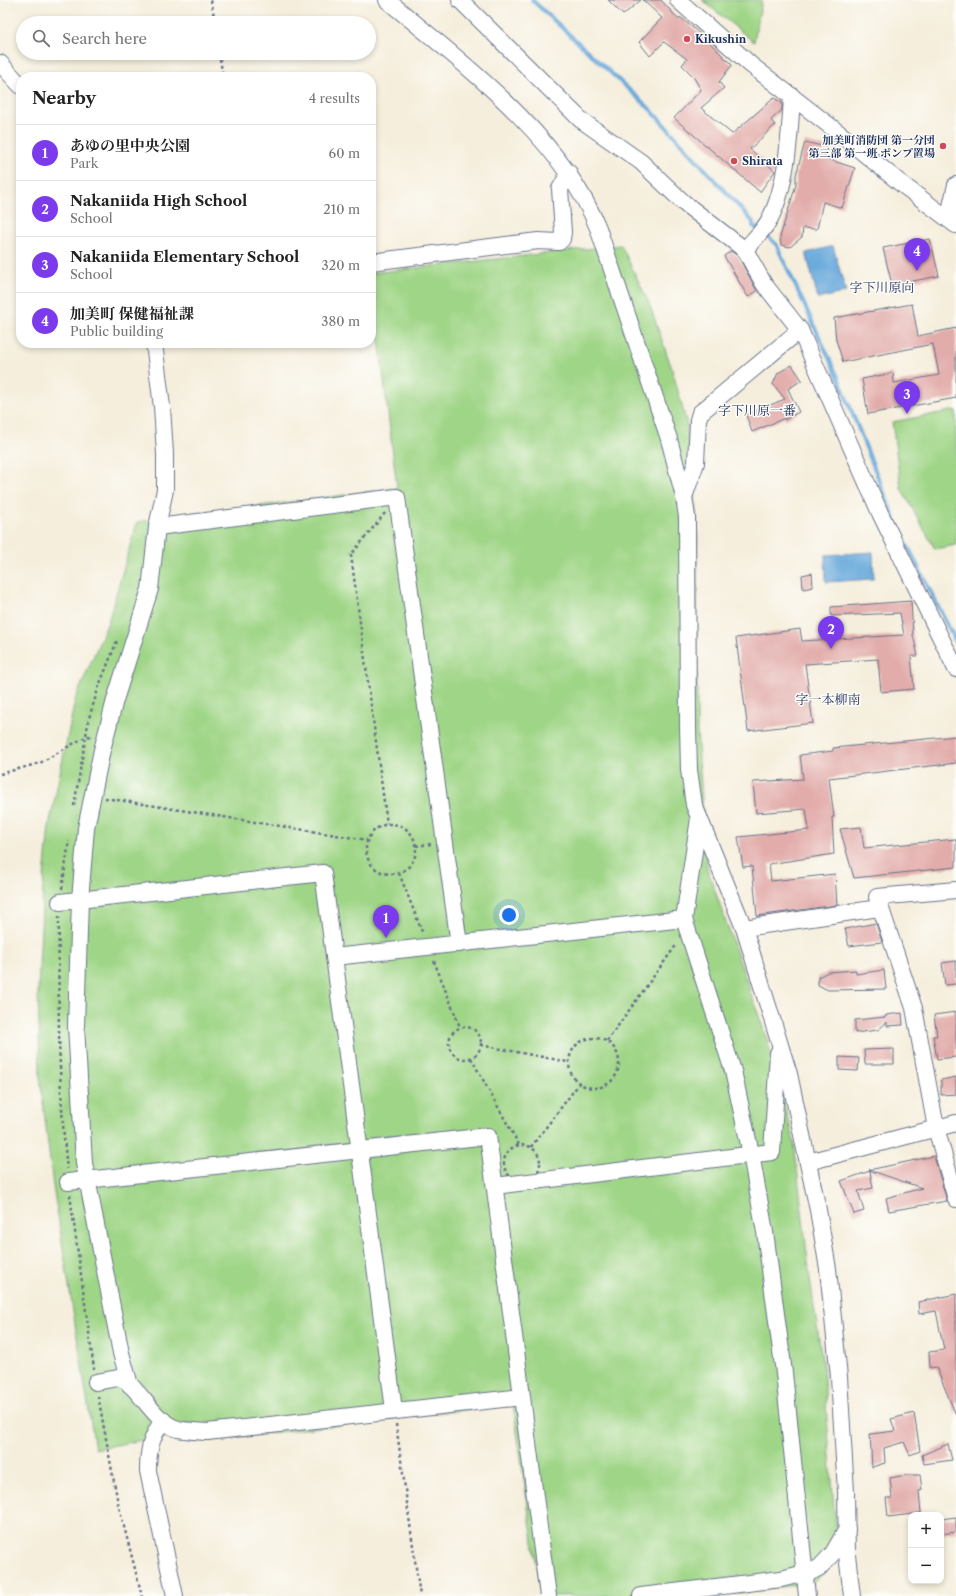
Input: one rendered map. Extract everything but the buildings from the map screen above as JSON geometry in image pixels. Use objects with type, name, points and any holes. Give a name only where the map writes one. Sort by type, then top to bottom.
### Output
[{"type":"street","points":[[387,0],[472,72],[533,131],[569,173],[591,211],[606,250],[670,439],[684,497],[687,517],[689,592],[689,770],[694,805],[744,928],[789,1074],[818,1210],[834,1327],[846,1485],[847,1529],[852,1596]]},
{"type":"street","points":[[460,0],[581,120],[641,162],[684,203],[750,244],[764,284],[800,330],[880,513],[956,669]]},
{"type":"street","points":[[678,0],[751,65],[952,222]]},
{"type":"street","points":[[0,63],[16,81]]},
{"type":"street","points":[[750,244],[766,224],[774,210],[788,149],[792,96]]},
{"type":"street","points":[[376,261],[538,241],[559,242],[562,239],[563,232],[560,188],[569,173]]},
{"type":"street","points":[[952,222],[956,185]]},
{"type":"street","points":[[684,497],[696,463],[698,420],[700,413],[800,330]]},
{"type":"street","points":[[130,1385],[121,1353],[87,1180],[79,1097],[76,1026],[80,900],[86,828],[106,734],[150,589],[157,526],[165,490],[165,454],[162,407],[155,348]]},
{"type":"street","points":[[157,526],[397,497],[459,944]]},
{"type":"street","points":[[699,816],[686,924],[733,1071],[751,1154],[776,1306],[807,1596]]},
{"type":"street","points":[[60,902],[323,873],[394,1410]]},
{"type":"street","points":[[956,890],[877,897],[879,908],[914,1008],[936,1128],[956,1199]]},
{"type":"street","points":[[744,928],[879,908]]},
{"type":"street","points":[[334,958],[459,944],[686,924]]},
{"type":"street","points":[[495,1186],[772,1152],[779,1044]]},
{"type":"street","points":[[808,1162],[956,1123]]},
{"type":"street","points":[[68,1182],[488,1136],[548,1596]]},
{"type":"street","points":[[96,1382],[118,1378],[130,1385],[163,1420],[178,1429],[207,1432],[394,1410],[522,1397]]},
{"type":"street","points":[[163,1420],[154,1434],[148,1451],[148,1471],[175,1596]]},
{"type":"street","points":[[641,1596],[804,1574],[820,1567],[833,1553],[847,1529]]},
{"type":"path","points":[[211,0],[214,16]]},
{"type":"path","points":[[221,60],[222,72]]},
{"type":"path","points":[[387,824],[351,555],[397,497]]},
{"type":"path","points":[[0,774],[40,763],[85,737],[106,734]]},
{"type":"path","points":[[105,798],[367,840]]},
{"type":"path","points":[[387,824],[402,826],[414,838],[416,846],[416,855],[412,862],[406,869],[399,873],[391,874],[376,869],[367,856],[367,840],[377,828],[387,824]]},
{"type":"path","points":[[60,902],[58,1003],[62,1120],[68,1182],[96,1382],[118,1503],[142,1596]]},
{"type":"path","points":[[607,1041],[686,924]]},
{"type":"path","points":[[460,1027],[471,1028],[479,1035],[481,1045],[476,1055],[471,1058],[461,1059],[452,1053],[449,1043],[452,1034],[460,1027]]},
{"type":"path","points":[[590,1038],[607,1041],[618,1054],[619,1070],[615,1077],[610,1083],[595,1089],[579,1084],[571,1074],[568,1062],[570,1053],[575,1046],[590,1038]]},
{"type":"path","points":[[481,1045],[568,1062]]},
{"type":"path","points":[[471,1058],[519,1145]]},
{"type":"path","points":[[531,1147],[579,1084]]},
{"type":"path","points":[[519,1145],[531,1147],[539,1157],[539,1169],[531,1179],[520,1181],[509,1176],[506,1172],[504,1161],[509,1150],[519,1145]]},
{"type":"path","points":[[394,1410],[420,1596]]},
{"type":"green space","points":[[702,0],[762,0],[754,42]]},
{"type":"green space","points":[[621,245],[649,303],[672,369],[687,424],[697,523],[697,731],[707,868],[768,1042],[794,1142],[810,1279],[823,1366],[838,1560],[813,1583],[714,1596],[541,1596],[513,1404],[196,1442],[159,1437],[95,1449],[53,1186],[40,1077],[38,990],[43,887],[49,826],[75,700],[108,622],[137,522],[397,488],[376,314],[376,272]]},
{"type":"green space","points":[[956,410],[956,545],[935,549],[901,488],[892,422]]},
{"type":"water","points":[[833,246],[846,292],[818,299],[806,253]]},
{"type":"water","points":[[873,552],[874,579],[826,582],[825,555]]},
{"type":"waterway","points":[[532,0],[650,109],[753,222],[753,226],[758,229]]},
{"type":"waterway","points":[[764,233],[776,244],[838,377],[904,543],[908,547],[956,642]]},
{"type":"place","name":"Kikushin","points":[[687,39]]},
{"type":"place","name":"加美町消防団 第一分団 第三部 第一班 ポンプ置場","points":[[943,146]]},
{"type":"place","name":"Shirata","points":[[734,161]]},
{"type":"place","name":"加美町 保健福祉課","points":[[917,271]]},
{"type":"place","name":"Nakaniida Elementary School","points":[[907,414]]},
{"type":"place","name":"Nakaniida High School","points":[[831,649]]},
{"type":"place","name":"あゆの里中央公園","points":[[386,938]]},
{"type":"district","name":"字下川原向","points":[[882,287]]},
{"type":"district","name":"字下川原一番","points":[[757,410]]},
{"type":"district","name":"字一本柳南","points":[[828,699]]}]
